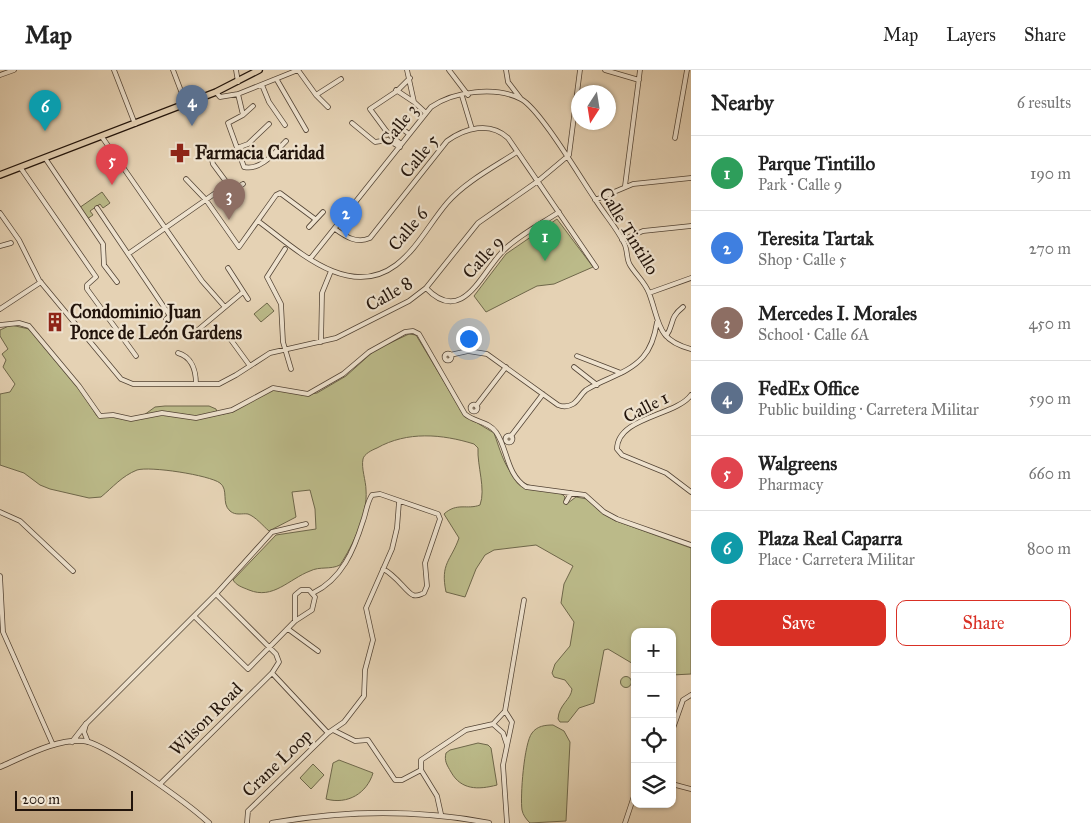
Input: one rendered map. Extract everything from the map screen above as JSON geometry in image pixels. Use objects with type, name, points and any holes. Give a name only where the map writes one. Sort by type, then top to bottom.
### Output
[{"type":"main road","points":[[0,175],[216,92],[259,70]]},
{"type":"street","points":[[0,75],[14,70]]},
{"type":"street","points":[[114,70],[134,124]]},
{"type":"street","points":[[173,70],[186,104]]},
{"type":"street","points":[[236,70],[238,82]]},
{"type":"street","points":[[216,92],[220,97],[238,94],[298,70],[328,108]]},
{"type":"street","points":[[407,70],[414,102]]},
{"type":"street","points":[[448,70],[468,95]]},
{"type":"street","points":[[506,70],[508,82],[521,98]]},
{"type":"street","points":[[566,157],[569,155],[580,70]]},
{"type":"street","points":[[605,70],[639,80]]},
{"type":"street","points":[[625,186],[640,70]]},
{"type":"street","points":[[675,138],[688,70]]},
{"type":"street","points":[[401,145],[387,132],[370,109],[410,78]]},
{"type":"street","points":[[316,95],[341,79]]},
{"type":"street","points":[[277,80],[306,130]]},
{"type":"street","points":[[262,85],[269,102],[286,125]]},
{"type":"street","points":[[396,90],[426,113]]},
{"type":"street","name":"Calle 3","points":[[310,259],[426,113],[438,102],[489,90],[521,98]]},
{"type":"street","points":[[238,94],[243,115]]},
{"type":"street","points":[[462,96],[472,129]]},
{"type":"street","name":"Calle Tintillo","points":[[521,98],[549,130],[622,240],[630,266],[643,281],[649,293],[657,322],[666,336],[676,344],[691,349]]},
{"type":"street","points":[[253,106],[243,115],[228,123],[244,167],[249,168],[263,163],[286,141]]},
{"type":"street","points":[[352,123],[375,142],[388,140],[401,145]]},
{"type":"street","points":[[237,148],[248,144],[269,124]]},
{"type":"street","points":[[396,124],[409,134]]},
{"type":"street","name":"Calle 5","points":[[335,229],[354,240],[362,241],[374,235],[447,141],[455,135],[484,127],[497,129],[508,138],[596,267]]},
{"type":"street","points":[[102,137],[202,281],[224,306]]},
{"type":"street","points":[[222,152],[212,162],[233,191],[242,184]]},
{"type":"street","name":"Calle 6","points":[[258,221],[310,259],[331,271],[348,276],[363,277],[378,274],[395,265],[458,192],[517,152]]},
{"type":"street","name":"Calle 8","points":[[41,282],[126,383],[196,384],[224,382],[270,353],[336,338],[409,300],[426,288],[478,223],[538,181],[566,157]]},
{"type":"street","points":[[45,158],[103,244],[104,265],[117,282]]},
{"type":"street","points":[[20,167],[96,277],[87,285],[87,289],[136,356]]},
{"type":"street","points":[[595,200],[625,186],[691,178]]},
{"type":"street","points":[[186,180],[206,200],[239,247],[276,195],[280,193],[315,219]]},
{"type":"street","points":[[128,254],[228,184]]},
{"type":"street","points":[[97,208],[170,316]]},
{"type":"street","points":[[309,227],[323,212]]},
{"type":"street","name":"Calle 9","points":[[426,288],[434,296],[444,300],[456,301],[465,297],[474,290],[504,250],[559,212]]},
{"type":"street","points":[[0,213],[19,240],[41,282],[0,309]]},
{"type":"street","points":[[622,240],[642,231],[691,226]]},
{"type":"street","points":[[0,246],[11,242]]},
{"type":"street","points":[[285,249],[267,277],[276,291],[282,310],[285,349],[291,369]]},
{"type":"street","points":[[228,268],[248,299]]},
{"type":"street","points":[[321,342],[322,293],[331,271]]},
{"type":"street","points":[[649,293],[691,278]]},
{"type":"street","points":[[192,334],[243,292]]},
{"type":"street","points":[[666,336],[670,331],[672,318],[683,307]]},
{"type":"street","points":[[166,319],[176,312]]},
{"type":"street","points":[[0,325],[8,322],[29,326],[79,386],[100,416],[113,415],[131,419],[162,413],[189,418],[227,411],[273,388],[282,388],[302,394],[312,393],[351,369],[369,352],[405,332],[413,331],[419,334],[465,414],[471,419],[488,425],[496,432],[519,482],[526,487],[585,495],[604,512],[617,519],[691,545]]},
{"type":"street","points":[[450,355],[468,351],[482,352],[558,405],[567,406],[575,402],[585,391],[606,379],[615,377],[642,358],[655,335],[657,322]]},
{"type":"street","points":[[231,340],[250,366]]},
{"type":"street","points":[[178,353],[183,355],[194,366],[196,384]]},
{"type":"street","points":[[577,356],[621,373]]},
{"type":"street","points":[[476,406],[506,367]]},
{"type":"street","points":[[574,367],[597,385]]},
{"type":"street","points":[[511,436],[543,394]]},
{"type":"street","name":"Calle 1","points":[[691,396],[683,404],[663,410],[628,429],[617,443],[617,449],[622,455],[666,473],[691,492]]},
{"type":"street","points":[[566,502],[571,493]]},
{"type":"street","points":[[313,593],[329,584],[340,573],[362,526],[370,497],[380,494],[399,502],[437,512],[440,517],[425,563],[426,590],[420,595],[413,595],[397,578],[383,569]]},
{"type":"street","points":[[328,733],[344,722],[364,696],[365,670],[373,640],[366,608],[396,536],[399,502]]},
{"type":"street","points":[[0,512],[20,521],[73,570]]},
{"type":"street","points":[[72,742],[86,724],[216,594],[272,532],[306,524]]},
{"type":"street","points":[[0,576],[3,632],[53,745]]},
{"type":"street","points":[[194,616],[248,669],[295,621],[313,607],[316,599],[313,593],[306,589],[296,593],[295,621]]},
{"type":"street","points":[[216,594],[270,648],[278,662],[272,673]]},
{"type":"street","points":[[440,814],[438,796],[421,770],[421,760],[466,730],[493,724],[505,711],[524,600]]},
{"type":"street","points":[[288,629],[318,651]]},
{"type":"street","name":"Crane Loop","points":[[247,823],[248,811],[328,733],[272,673]]},
{"type":"street","name":"Wilson Road","points":[[160,784],[272,673]]},
{"type":"street","points":[[676,720],[683,700],[691,695]]},
{"type":"street","points":[[505,711],[512,722],[504,765],[507,823]]},
{"type":"street","points":[[86,724],[84,732],[88,742]]},
{"type":"street","points":[[493,724],[502,733],[507,745]]},
{"type":"street","points":[[333,730],[355,741],[368,740],[395,780],[402,780],[421,770]]},
{"type":"street","points":[[0,767],[53,745],[88,742],[110,752],[160,784],[209,823]]},
{"type":"street","points":[[676,785],[691,789]]},
{"type":"street","points":[[625,823],[631,805]]},
{"type":"street","points":[[272,823],[344,813],[386,811],[440,814],[489,823]]},
{"type":"shaded area","points":[[102,192],[110,203],[103,208],[100,204],[90,211],[93,215],[87,219],[79,208]]},
{"type":"shaded area","points":[[557,219],[593,267],[554,284],[537,286],[486,312],[474,296],[506,254]]},
{"type":"shaded area","points":[[267,303],[274,311],[261,322],[254,314]]},
{"type":"shaded area","points":[[11,325],[29,329],[83,394],[97,416],[132,417],[144,415],[155,407],[165,406],[209,406],[216,409],[218,415],[232,412],[273,389],[303,395],[317,393],[346,376],[375,350],[409,334],[416,335],[464,415],[494,433],[506,464],[516,478],[534,487],[559,492],[565,497],[564,501],[568,503],[576,497],[587,499],[602,513],[616,521],[691,548],[691,674],[676,675],[676,628],[631,628],[631,663],[608,649],[604,650],[594,703],[579,708],[568,722],[560,722],[558,719],[559,714],[572,689],[565,680],[554,677],[552,673],[555,664],[570,646],[574,622],[561,603],[564,584],[573,566],[536,545],[494,550],[485,555],[476,569],[465,597],[446,592],[445,568],[459,538],[444,514],[453,508],[480,505],[482,499],[478,448],[474,444],[450,438],[425,436],[400,439],[368,452],[364,457],[363,463],[366,490],[365,509],[350,548],[340,565],[314,570],[281,587],[266,592],[249,590],[238,585],[233,580],[276,535],[316,529],[315,509],[310,490],[292,492],[296,517],[269,531],[251,515],[230,511],[227,508],[223,486],[220,483],[192,474],[154,469],[137,470],[122,479],[101,497],[89,498],[50,489],[40,485],[24,473],[0,465],[0,394],[10,392],[15,384],[3,367],[6,360],[2,354],[8,349],[0,336],[0,330]]},
{"type":"shaded area","points":[[626,676],[630,678],[630,686],[626,688],[622,686],[620,682],[622,678]]},
{"type":"shaded area","points":[[553,725],[564,731],[570,742],[566,821],[530,823],[522,810],[523,770],[527,747],[532,733],[536,729],[541,726]]},
{"type":"shaded area","points":[[478,743],[488,745],[491,748],[497,785],[477,788],[465,785],[455,778],[447,765],[446,753],[450,750]]},
{"type":"shaded area","points":[[339,760],[373,773],[366,786],[356,796],[342,800],[326,799],[333,763]]},
{"type":"shaded area","points":[[313,764],[324,775],[311,789],[300,778]]},
{"type":"place","name":"FedEx Office","points":[[192,126]]},
{"type":"place","name":"Plaza Real Caparra","points":[[45,131]]},
{"type":"place","name":"Farmacia Caridad","points":[[180,153]]},
{"type":"place","name":"Walgreens","points":[[112,185]]},
{"type":"place","name":"Mercedes I. Morales","points":[[229,220]]},
{"type":"place","name":"Teresita Tartak","points":[[346,238]]},
{"type":"place","name":"Parque Tintillo","points":[[545,261]]},
{"type":"place","name":"Condominio Juan Ponce de León Gardens","points":[[55,322]]}]
